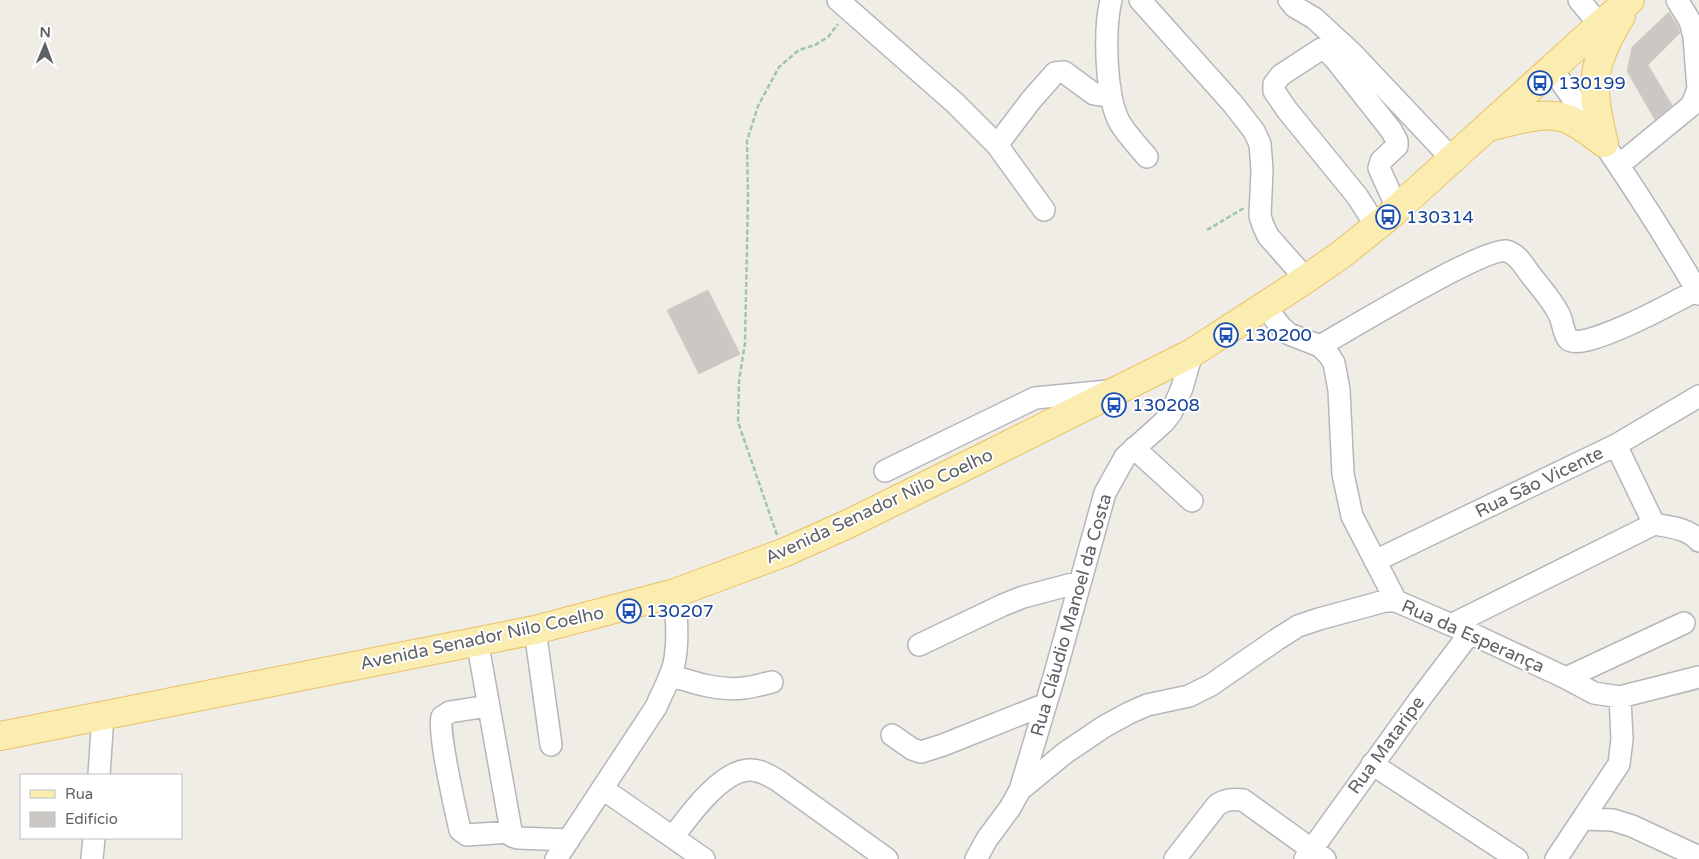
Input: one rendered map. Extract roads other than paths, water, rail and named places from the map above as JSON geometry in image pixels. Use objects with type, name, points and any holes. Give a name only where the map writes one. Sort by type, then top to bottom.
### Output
[{"type":"main road","name":"Avenida Senador Nilo Coelho","points":[[0,736],[103,714],[535,630],[675,593],[783,553],[918,490],[1192,353],[1265,306],[1342,254],[1398,210],[1600,25],[1630,0]]},
{"type":"main road","points":[[1604,143],[1596,111],[1597,66],[1608,38],[1634,0]]},
{"type":"main road","points":[[1488,127],[1527,117],[1554,116],[1566,119],[1580,126],[1604,143]]},
{"type":"street","points":[[1111,0],[1106,45],[1110,88],[1120,123],[1147,156]]},
{"type":"street","points":[[1140,0],[1233,104],[1254,131],[1260,144],[1262,170],[1260,216],[1268,236],[1306,279]]},
{"type":"street","points":[[1289,0],[1295,7],[1314,18],[1351,52],[1453,160]]},
{"type":"street","points":[[1579,0],[1600,25]]},
{"type":"street","points":[[1619,165],[1692,105],[1698,88],[1694,37],[1690,22],[1677,0]]},
{"type":"street","points":[[844,5],[955,103],[998,145],[1044,210]]},
{"type":"street","points":[[1377,226],[1357,196],[1274,91],[1274,84],[1281,75],[1321,49],[1326,50],[1335,59],[1391,130],[1397,141],[1396,146],[1381,161],[1379,168],[1398,210]]},
{"type":"street","points":[[1320,346],[1429,284],[1488,254],[1500,251],[1508,252],[1520,261],[1558,311],[1566,335],[1572,342],[1586,341],[1605,334],[1698,292],[1668,240],[1619,165],[1552,69]]},
{"type":"street","points":[[998,145],[1032,99],[1055,73],[1064,72],[1094,94],[1100,95],[1110,88]]},
{"type":"street","points":[[1265,306],[1281,327],[1289,334],[1320,346],[1334,363],[1339,390],[1343,474],[1348,503],[1352,516],[1396,601]]},
{"type":"street","name":"Rua Cláudio Manoel da Costa","points":[[976,859],[986,839],[1010,808],[1020,790],[1105,493],[1125,457],[1164,422],[1171,413],[1182,388],[1192,353]]},
{"type":"street","points":[[885,471],[1035,398],[1118,390]]},
{"type":"street","name":"Rua São Vicente","points":[[1375,561],[1616,446],[1699,396]]},
{"type":"street","points":[[1616,446],[1654,524]]},
{"type":"street","points":[[1134,448],[1192,501]]},
{"type":"street","points":[[1451,624],[1654,524],[1676,528],[1688,533],[1699,541]]},
{"type":"street","points":[[919,645],[1023,597],[1080,582]]},
{"type":"street","points":[[556,859],[656,707],[670,675],[677,642],[675,593]]},
{"type":"street","name":"Rua da Esperança","points":[[1020,790],[1065,753],[1129,712],[1196,693],[1211,685],[1298,626],[1374,603],[1396,601],[1451,624],[1594,693],[1620,697],[1699,677]]},
{"type":"street","points":[[1566,678],[1684,623]]},
{"type":"street","points":[[535,630],[551,745]]},
{"type":"street","name":"Rua Mataripe","points":[[1314,856],[1372,764],[1470,633]]},
{"type":"street","points":[[477,640],[512,836],[518,838],[569,840]]},
{"type":"street","points":[[670,675],[693,683],[722,688],[744,688],[772,682]]},
{"type":"street","points":[[1556,859],[1619,764],[1622,740],[1620,697]]},
{"type":"street","points":[[892,735],[912,750],[921,752],[1046,704]]},
{"type":"street","points":[[488,706],[450,712],[442,718],[440,726],[462,833],[467,835],[512,832]]},
{"type":"street","points":[[99,774],[103,714]]},
{"type":"street","points":[[1372,764],[1516,859]]},
{"type":"street","points":[[673,837],[693,810],[718,785],[746,770],[760,771],[777,780],[887,859]]},
{"type":"street","points":[[603,789],[704,859]]},
{"type":"street","points":[[1175,859],[1217,805],[1224,800],[1234,799],[1243,800],[1314,856]]},
{"type":"street","points":[[1583,819],[1613,820],[1632,826],[1699,856]]},
{"type":"street","points":[[92,859],[94,839]]},
{"type":"place","name":"130199","points":[[1540,83]]},
{"type":"place","name":"130314","points":[[1388,217]]},
{"type":"place","name":"130200","points":[[1226,335]]},
{"type":"place","name":"130208","points":[[1114,405]]},
{"type":"place","name":"130207","points":[[629,611]]}]
